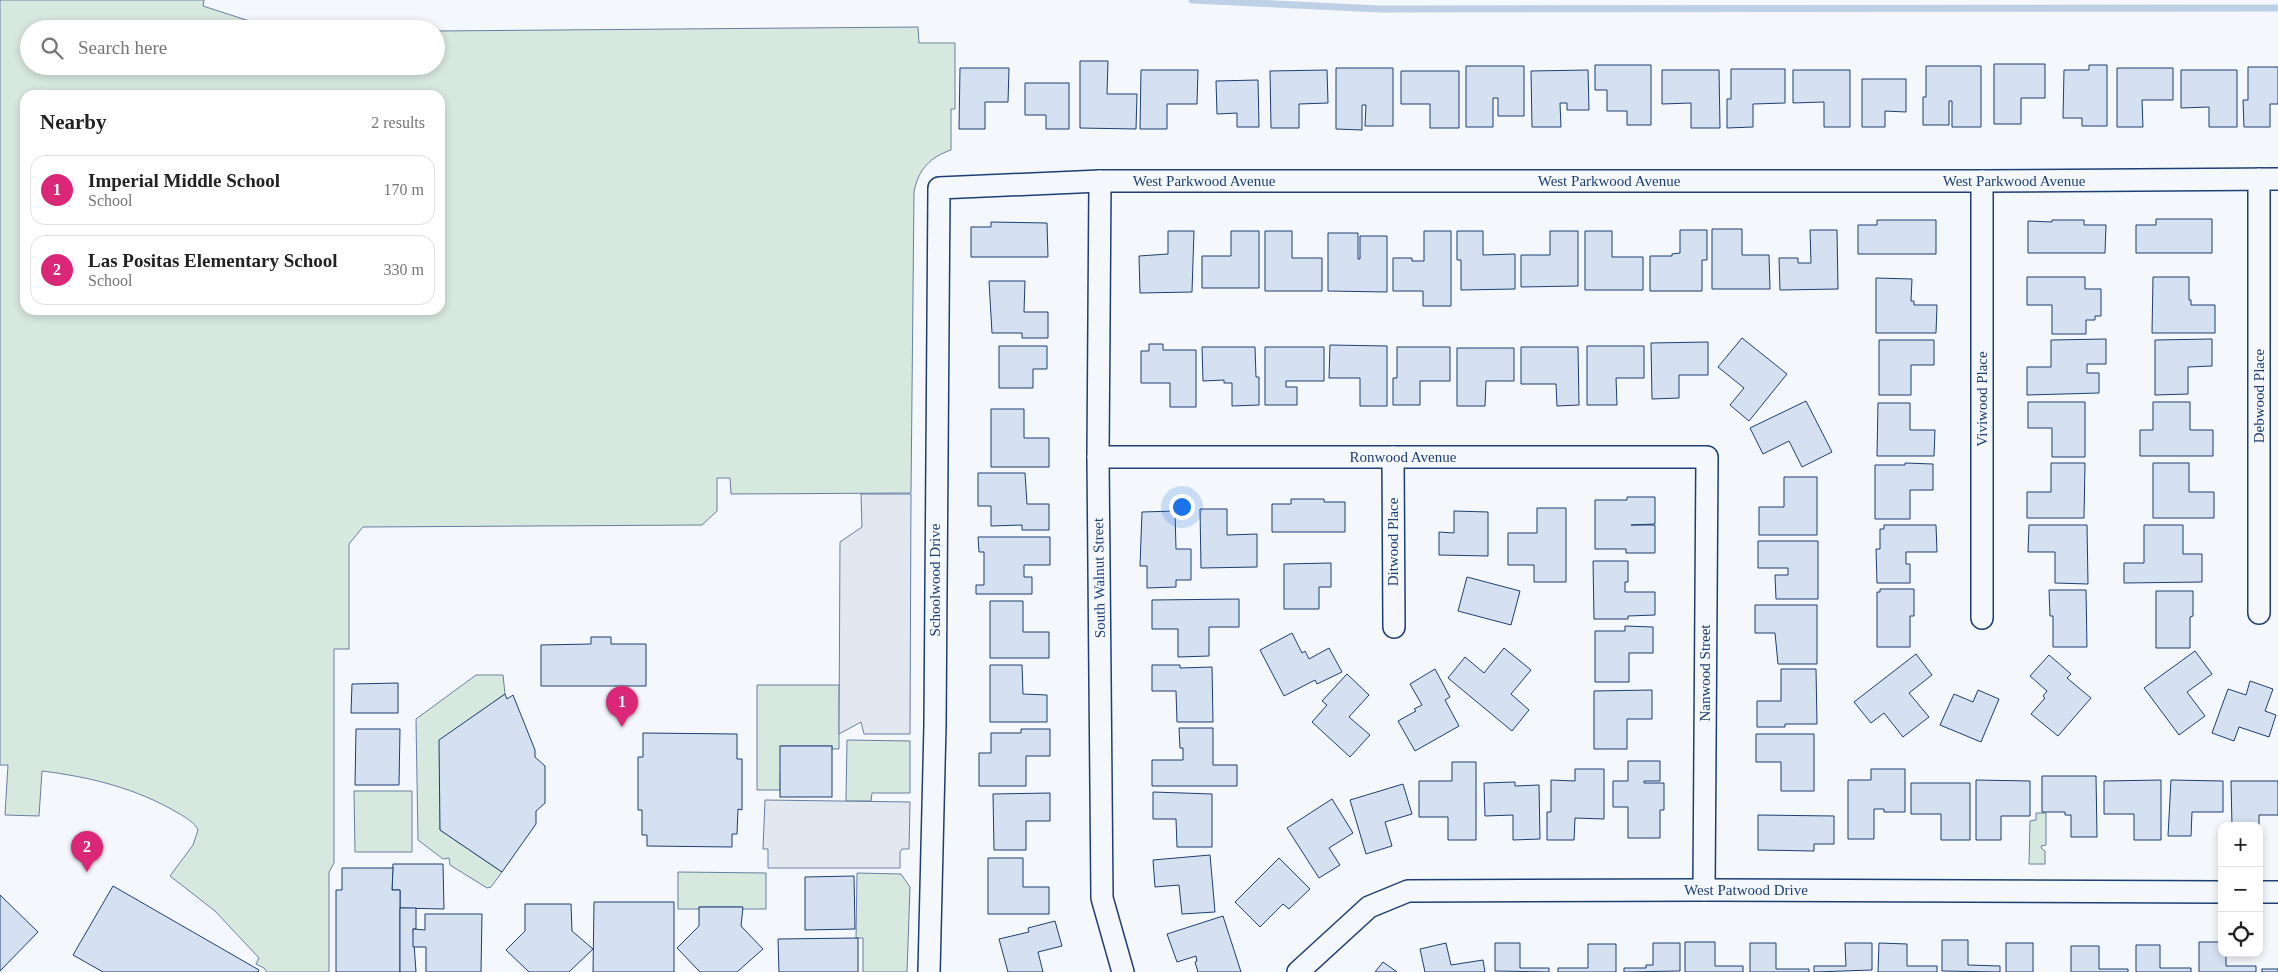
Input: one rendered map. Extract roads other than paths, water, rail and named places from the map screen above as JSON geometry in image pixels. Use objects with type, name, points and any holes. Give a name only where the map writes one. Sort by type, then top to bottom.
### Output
[{"type":"street","name":"West Parkwood Avenue","points":[[939,188],[1100,181],[1982,181],[2269,179]]},
{"type":"street","name":"Debwood Place","points":[[2260,613],[2269,179]]},
{"type":"street","name":"South Walnut Street","points":[[1100,181],[1098,457],[1102,898],[1123,972]]},
{"type":"street","name":"Viviwood Place","points":[[1982,181],[1982,618]]},
{"type":"street","name":"Schoolwood Drive","points":[[929,972],[935,725],[939,188]]},
{"type":"street","name":"Ronwood Avenue","points":[[1098,457],[1707,457]]},
{"type":"street","name":"Ditwood Place","points":[[1393,457],[1394,627]]},
{"type":"street","name":"Nanwood Street","points":[[1704,890],[1707,457]]},
{"type":"street","name":"West Patwood Drive","points":[[1298,972],[1369,907],[1408,891],[2218,892]]},
{"type":"street","points":[[2263,892],[2278,892]]},
{"type":"waterway","points":[[1192,0],[1380,9],[2278,8]]},
{"type":"place","name":"Imperial Middle School","points":[[622,727]]},
{"type":"place","name":"Las Positas Elementary School","points":[[87,872]]}]
